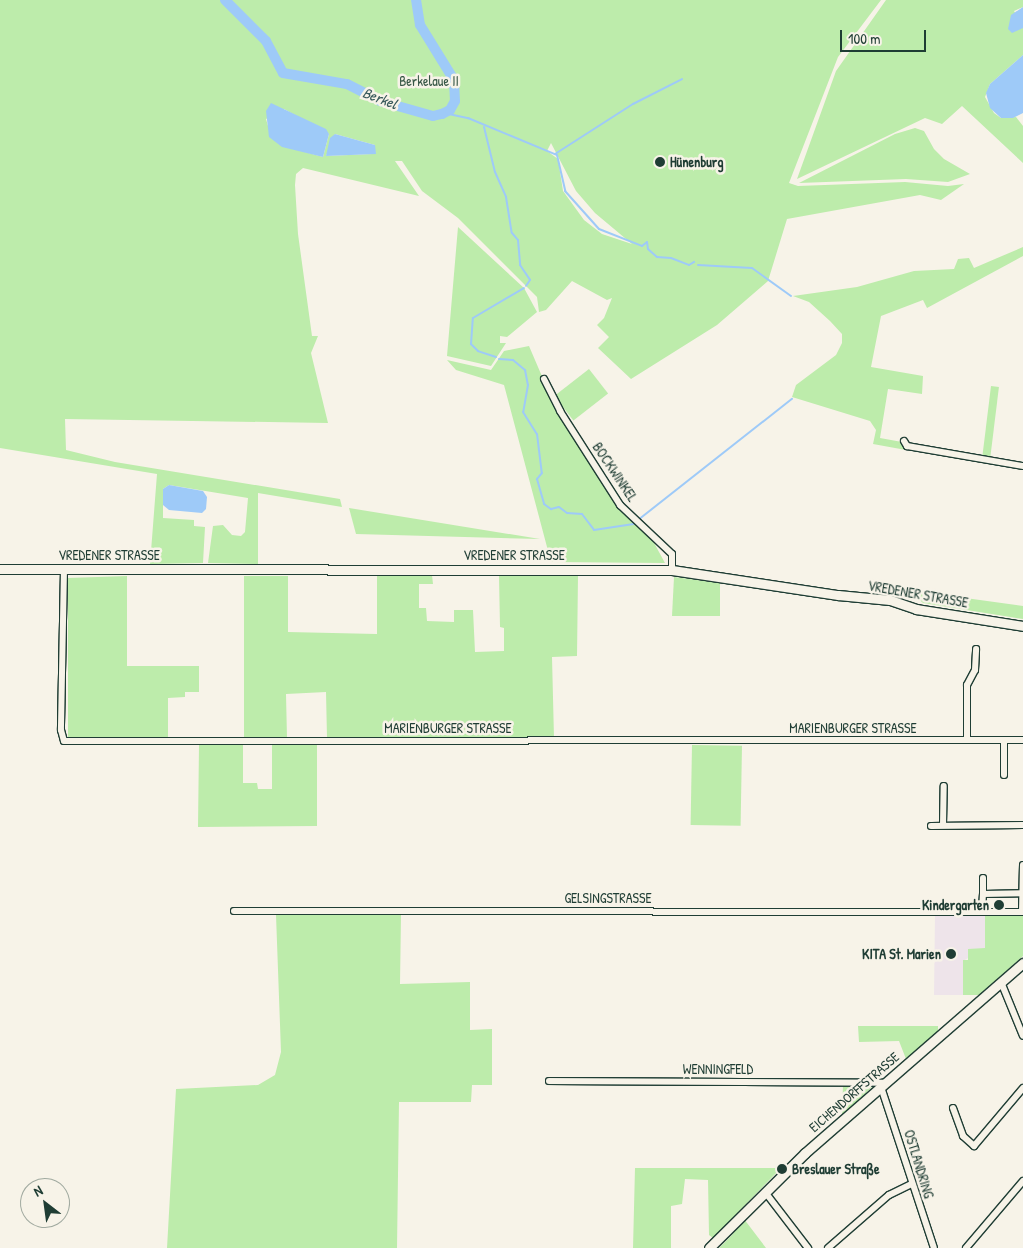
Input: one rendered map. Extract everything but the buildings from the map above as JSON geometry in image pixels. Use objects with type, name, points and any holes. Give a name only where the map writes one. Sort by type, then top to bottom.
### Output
[{"type":"street","name":"BOCKWINKEL","points":[[544,379],[560,411],[620,505],[672,554],[672,570]]},
{"type":"street","points":[[904,441],[907,446],[1023,466]]},
{"type":"street","name":"VREDENER STRASSE","points":[[0,569],[672,570],[838,596],[890,600],[916,609],[1023,626]]},
{"type":"street","name":"MARIENBURGER STRASSE","points":[[64,569],[61,730],[64,741],[1023,740]]},
{"type":"street","points":[[967,740],[967,685],[975,670],[976,649]]},
{"type":"street","points":[[1004,740],[1004,775]]},
{"type":"street","points":[[943,825],[944,786]]},
{"type":"street","points":[[931,826],[1023,825]]},
{"type":"street","points":[[1022,912],[1023,865]]},
{"type":"street","points":[[982,912],[983,878]]},
{"type":"street","points":[[983,894],[1022,893]]},
{"type":"street","name":"GELSINGSTRASSE","points":[[234,911],[1022,912]]},
{"type":"street","name":"EICHENDORFFSTRASSE","points":[[709,1248],[765,1192],[883,1085],[1023,963]]},
{"type":"street","points":[[1001,982],[1020,1017],[1023,1036]]},
{"type":"street","name":"WENNINGFELD","points":[[549,1081],[883,1085]]},
{"type":"street","name":"OSTLANDRING","points":[[883,1085],[912,1184],[934,1248]]},
{"type":"street","points":[[953,1108],[963,1136],[974,1146],[1023,1088]]},
{"type":"street","points":[[966,1248],[1023,1181]]},
{"type":"street","points":[[828,1248],[889,1195],[912,1184]]},
{"type":"street","points":[[765,1192],[808,1248]]},
{"type":"shaded area","name":"KITA St. Marien","points":[[935,915],[985,916],[985,948],[963,961],[963,995],[934,995]]},
{"type":"green space","name":"Berkelaue II","points":[[0,0],[881,0],[838,57],[789,183],[798,186],[905,182],[948,186],[964,184],[941,200],[920,195],[787,219],[768,281],[717,325],[631,379],[598,348],[609,337],[597,325],[604,318],[612,298],[607,300],[572,281],[546,310],[539,312],[537,297],[458,218],[422,191],[402,161],[395,161],[419,196],[303,168],[296,174],[295,185],[298,234],[312,336],[318,336],[311,353],[328,423],[65,419],[66,450],[115,462],[340,499],[342,507],[258,493],[258,564],[208,563],[213,526],[223,525],[232,535],[241,536],[245,532],[248,498],[169,485],[163,489],[163,518],[194,520],[194,526],[205,527],[203,563],[150,564],[157,474],[0,448]],"holes":[[[284,109],[329,134],[323,157],[305,152],[268,126],[266,119]],[[335,134],[375,145],[372,154],[326,156]],[[551,143],[576,191],[595,213],[632,244],[602,234],[584,220],[563,191],[558,159],[547,151]]]},
{"type":"green space","points":[[886,0],[1023,0],[1023,7],[1014,11],[1023,27],[1023,55],[990,84],[985,97],[994,113],[1001,118],[1016,117],[1023,126],[1023,163],[962,106],[942,124],[925,118],[797,179],[836,71]]},
{"type":"green space","points":[[915,128],[924,131],[934,149],[944,159],[970,174],[948,182],[906,179],[799,183],[895,134]]},
{"type":"green space","points":[[458,227],[524,288],[537,312],[507,337],[500,336],[500,343],[506,343],[491,366],[447,356]]},
{"type":"green space","points":[[1023,247],[1023,256],[927,308],[923,300],[881,316],[871,367],[923,376],[922,394],[888,389],[880,438],[913,444],[906,450],[873,444],[876,430],[870,421],[792,397],[796,385],[836,355],[842,343],[842,334],[830,321],[809,302],[793,296],[857,287],[914,271],[954,269],[958,259],[969,258],[974,268]]},
{"type":"green space","points":[[529,346],[553,402],[608,492],[653,541],[665,563],[551,562],[504,385],[456,370],[447,360],[491,370],[504,351]]},
{"type":"green space","points":[[589,369],[608,393],[573,421],[554,396]]},
{"type":"green space","points":[[991,386],[999,387],[990,457],[982,456]]},
{"type":"green space","points":[[349,508],[540,539],[356,534]]},
{"type":"green space","points":[[432,575],[433,584],[419,584],[419,608],[426,608],[427,621],[454,622],[454,610],[473,610],[475,652],[504,651],[504,628],[500,627],[499,576],[578,576],[577,656],[552,657],[554,738],[327,738],[326,692],[286,694],[287,738],[244,739],[244,576],[288,576],[288,632],[377,634],[377,576]]},
{"type":"green space","points":[[127,576],[127,666],[199,666],[199,692],[185,692],[185,697],[168,698],[168,738],[68,738],[68,578]]},
{"type":"green space","points":[[674,577],[720,583],[720,616],[672,616]]},
{"type":"green space","points":[[929,593],[1023,606],[1023,619],[923,603],[914,595]]},
{"type":"green space","points":[[199,745],[243,745],[243,783],[257,783],[258,789],[272,789],[272,745],[317,745],[317,826],[198,827]]},
{"type":"green space","points":[[692,745],[742,746],[741,826],[691,825]]},
{"type":"green space","points":[[401,914],[400,984],[470,982],[470,1030],[492,1029],[492,1085],[472,1085],[471,1102],[399,1102],[397,1248],[167,1248],[176,1089],[258,1085],[275,1075],[281,1052],[276,915]]},
{"type":"green space","points":[[985,916],[1023,916],[1023,956],[979,995],[963,995],[963,960],[968,960],[968,949],[985,948]]},
{"type":"green space","points":[[858,1026],[938,1026],[938,1031],[906,1059],[899,1041],[859,1042]]},
{"type":"green space","points":[[843,1084],[871,1085],[872,1087],[842,1116]]},
{"type":"green space","points":[[635,1168],[781,1168],[713,1238],[709,1235],[708,1180],[685,1179],[682,1204],[671,1206],[671,1248],[633,1248]]},
{"type":"green space","points":[[744,1219],[766,1248],[719,1248],[732,1235]]},
{"type":"water","points":[[1023,7],[1023,28],[1012,33],[1008,29],[1011,15]]},
{"type":"water","points":[[1023,55],[1023,113],[1013,118],[1001,118],[990,108],[986,93],[990,84]]},
{"type":"water","points":[[271,103],[326,129],[329,134],[323,157],[282,147],[269,137],[266,111]]},
{"type":"water","points":[[335,134],[375,145],[376,154],[326,156],[330,138]]},
{"type":"water","points":[[169,485],[203,491],[207,497],[206,509],[202,513],[169,510],[163,505],[163,489]]},
{"type":"waterway","name":"Berkel","points":[[225,0],[266,41],[283,73],[347,84],[380,101],[433,116],[450,110],[455,101],[454,80],[420,25],[416,0]]},
{"type":"waterway","points":[[555,154],[633,104],[682,79]]},
{"type":"waterway","points":[[444,113],[468,118],[557,155],[565,191],[599,229],[642,246],[647,242],[648,249],[657,257],[671,258],[689,265],[694,262]]},
{"type":"waterway","points":[[484,127],[495,172],[506,197],[512,233],[518,240],[520,265],[530,280],[526,286]]},
{"type":"waterway","points":[[698,265],[752,268],[791,296]]},
{"type":"waterway","points":[[496,357],[478,351],[471,344],[473,318],[524,288]]},
{"type":"waterway","points":[[499,359],[513,360],[525,370],[528,385],[523,412],[537,434],[542,473],[537,479],[544,504],[551,509],[559,507],[567,513],[582,514],[594,530],[634,524]]},
{"type":"waterway","points":[[638,520],[792,399]]},
{"type":"place","name":"Hünenburg","points":[[660,162]]},
{"type":"place","name":"Kindergarten","points":[[999,905]]},
{"type":"place","name":"KITA St. Marien","points":[[951,954]]},
{"type":"place","name":"Breslauer Straße","points":[[782,1169]]}]
